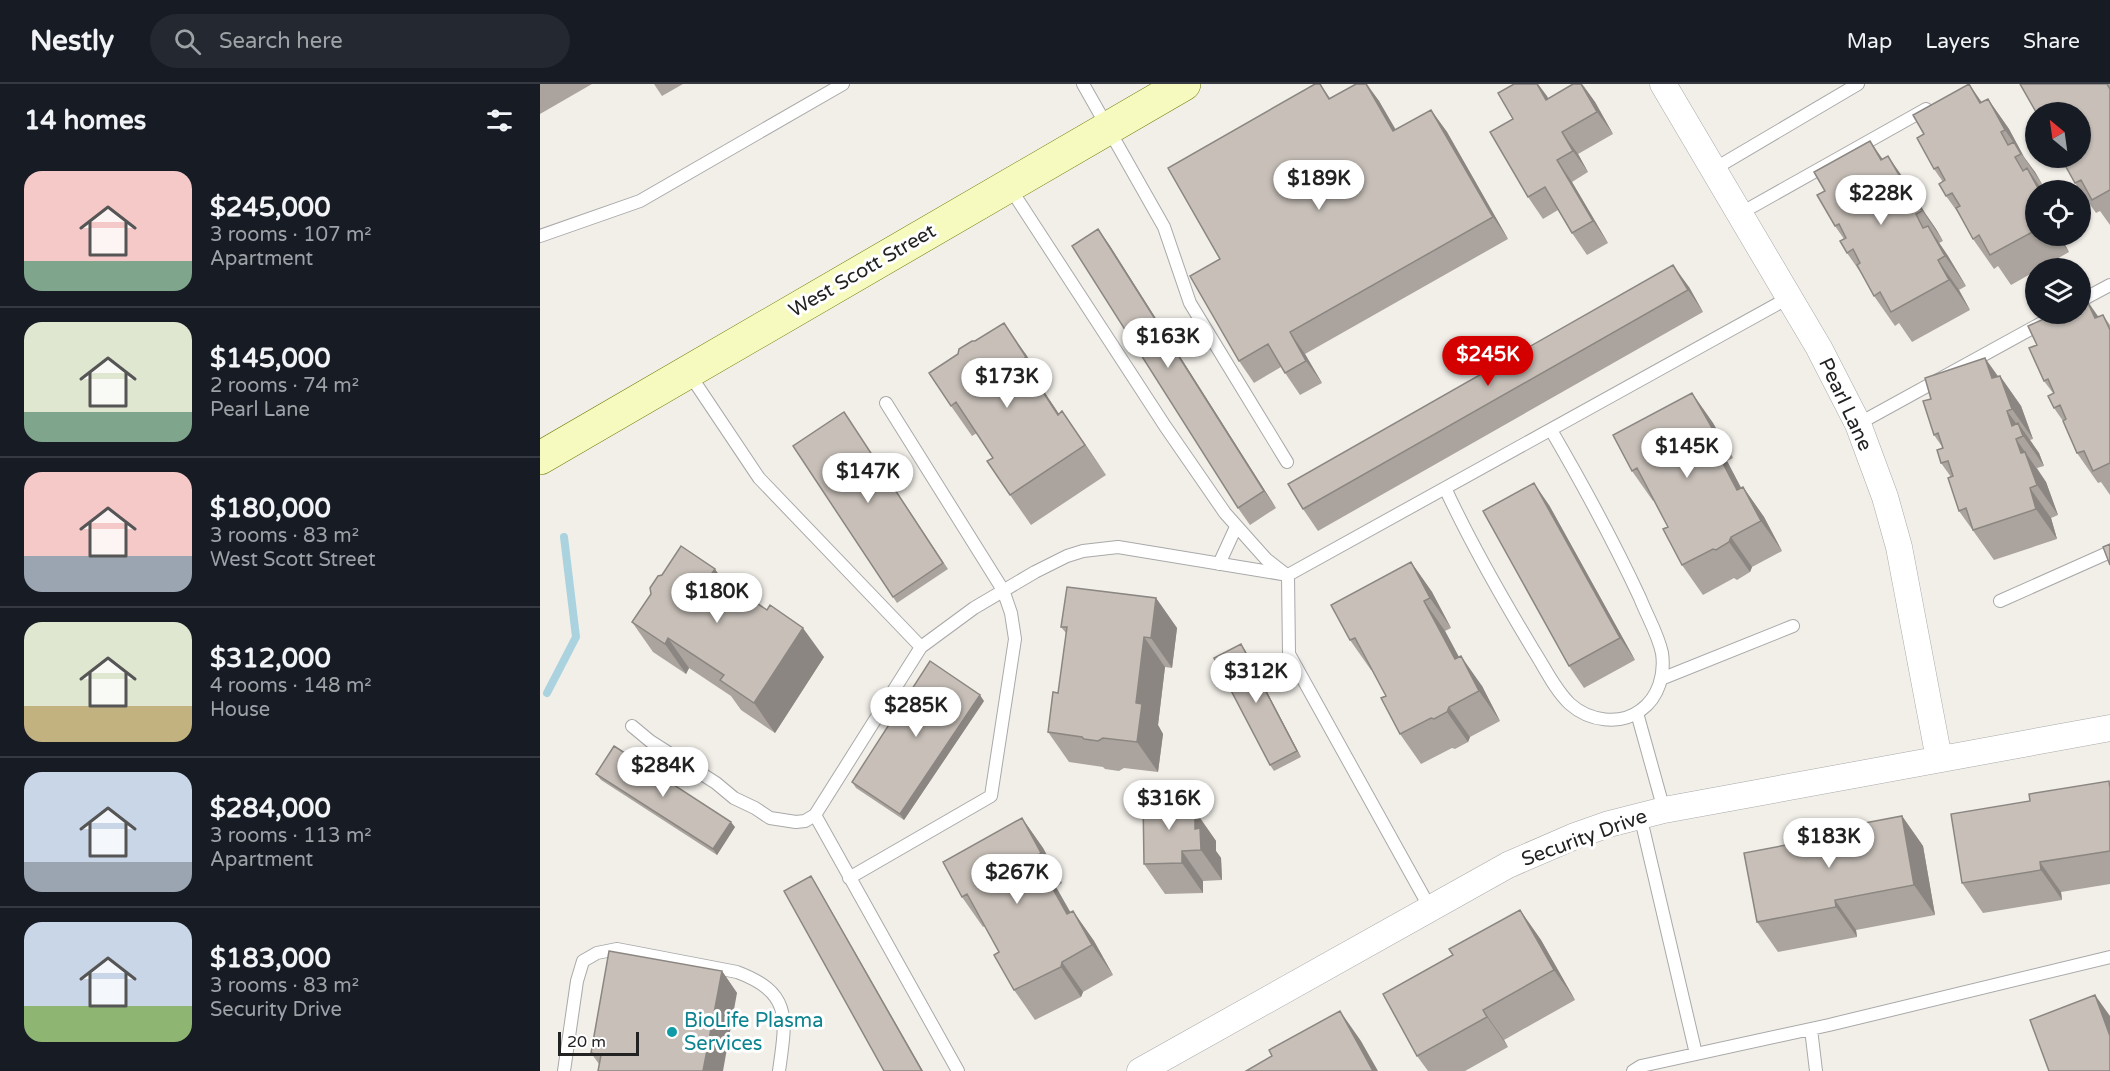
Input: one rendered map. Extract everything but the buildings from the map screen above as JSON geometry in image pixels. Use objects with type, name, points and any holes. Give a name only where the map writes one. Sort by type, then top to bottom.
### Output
[{"type":"main road","name":"West Scott Street","points":[[540,459],[1184,84]]},
{"type":"street","name":"Pearl Lane","points":[[1663,84],[1790,297],[1836,378],[1858,424],[1885,497],[1899,547],[1939,759]]},
{"type":"street","name":"Security Drive","points":[[1140,1071],[1508,865],[1600,827],[1652,813],[2110,728]]},
{"type":"lane","points":[[540,236],[640,201],[843,84]]},
{"type":"lane","points":[[1083,84],[1164,228],[1190,303],[1287,462]]},
{"type":"lane","points":[[1714,169],[1858,84]]},
{"type":"lane","points":[[1741,213],[1942,101]]},
{"type":"lane","points":[[1008,185],[1165,426],[1236,527],[1266,559],[1288,575]]},
{"type":"lane","points":[[2091,295],[2110,285]]},
{"type":"lane","points":[[633,726],[650,741],[716,783],[734,798],[756,808],[770,818],[805,821],[814,815],[921,647],[1003,590],[1067,556],[1101,548],[1118,547],[1288,575],[1790,297]]},
{"type":"lane","points":[[1858,424],[2040,324]]},
{"type":"lane","points":[[688,372],[759,478],[921,647]]},
{"type":"lane","points":[[849,878],[991,796],[1015,639],[1011,613],[1003,590],[886,403]]},
{"type":"lane","points":[[1445,488],[1512,615],[1564,697],[1584,713],[1601,718],[1618,719],[1637,713],[1650,702],[1659,687],[1661,653],[1646,611],[1600,517],[1551,430]]},
{"type":"lane","points":[[1219,564],[1236,527]]},
{"type":"lane","points":[[2000,601],[2110,552]]},
{"type":"lane","points":[[1288,575],[1289,654],[1430,908]]},
{"type":"lane","points":[[1661,679],[1793,626]]},
{"type":"lane","points":[[1637,713],[1652,813],[1696,1054]]},
{"type":"lane","points":[[814,815],[957,1071]]},
{"type":"lane","points":[[564,1071],[577,981],[583,961],[597,953],[617,949],[737,972],[756,979],[772,992],[781,1006],[785,1028],[779,1071]]},
{"type":"lane","points":[[1633,1071],[1641,1066],[1811,1029],[2110,957]]},
{"type":"lane","points":[[1811,1029],[1816,1071]]},
{"type":"waterway","points":[[547,693],[576,637],[564,537]]},
{"type":"place","name":"BioLife Plasma Services","points":[[672,1032]]}]
